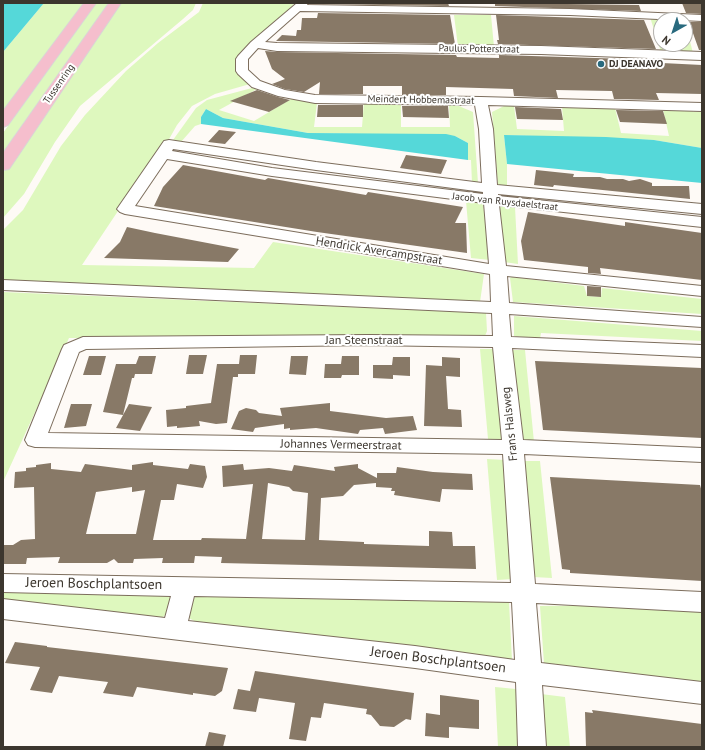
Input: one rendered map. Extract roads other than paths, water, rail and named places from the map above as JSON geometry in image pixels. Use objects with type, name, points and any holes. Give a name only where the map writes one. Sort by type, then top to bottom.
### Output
[{"type":"highway","name":"Tussenring","points":[[3,122],[90,3]]},
{"type":"highway","name":"Tussenring","points":[[3,165],[115,3]]},
{"type":"street","points":[[300,6],[570,12],[702,18]]},
{"type":"street","name":"Meindert Hobbemastraat","points":[[300,6],[255,44],[242,59],[242,71],[256,84],[282,94],[315,99],[481,101],[702,107]]},
{"type":"street","name":"Paulus Potterstraat","points":[[255,44],[278,47],[534,50],[702,56]]},
{"type":"street","name":"Frans Halsweg","points":[[481,101],[486,129],[490,195],[498,270],[502,342],[513,447],[529,672],[532,747]]},
{"type":"street","name":"Jacob van Ruysdaelstraat","points":[[163,154],[169,144],[312,172],[702,222]]},
{"type":"street","name":"Hendrick Avercampstraat","points":[[163,154],[124,209],[498,270],[702,290]]},
{"type":"street","name":"Jacob van Ruysdaelstraat","points":[[490,195],[702,209]]},
{"type":"street","points":[[3,285],[500,308],[702,322]]},
{"type":"street","name":"Jan Steenstraat","points":[[54,390],[71,349],[83,343],[370,340],[502,342],[702,351]]},
{"type":"street","name":"Johannes Vermeerstraat","points":[[54,390],[35,440],[513,447],[702,456]]},
{"type":"street","name":"Jeroen Boschplantsoen","points":[[3,583],[523,593],[702,602]]},
{"type":"street","points":[[174,629],[184,586]]},
{"type":"street","name":"Jeroen Boschplantsoen","points":[[3,609],[702,693]]},
{"type":"water","points":[[3,3],[44,3],[3,52]]},
{"type":"water","points":[[206,109],[223,118],[308,133],[446,134],[455,136],[468,143],[468,160],[201,124],[201,117]]},
{"type":"water","points":[[504,135],[606,137],[654,140],[702,148],[702,183],[507,164]]},
{"type":"place","name":"DJ DEANAVO","points":[[601,64]]}]
